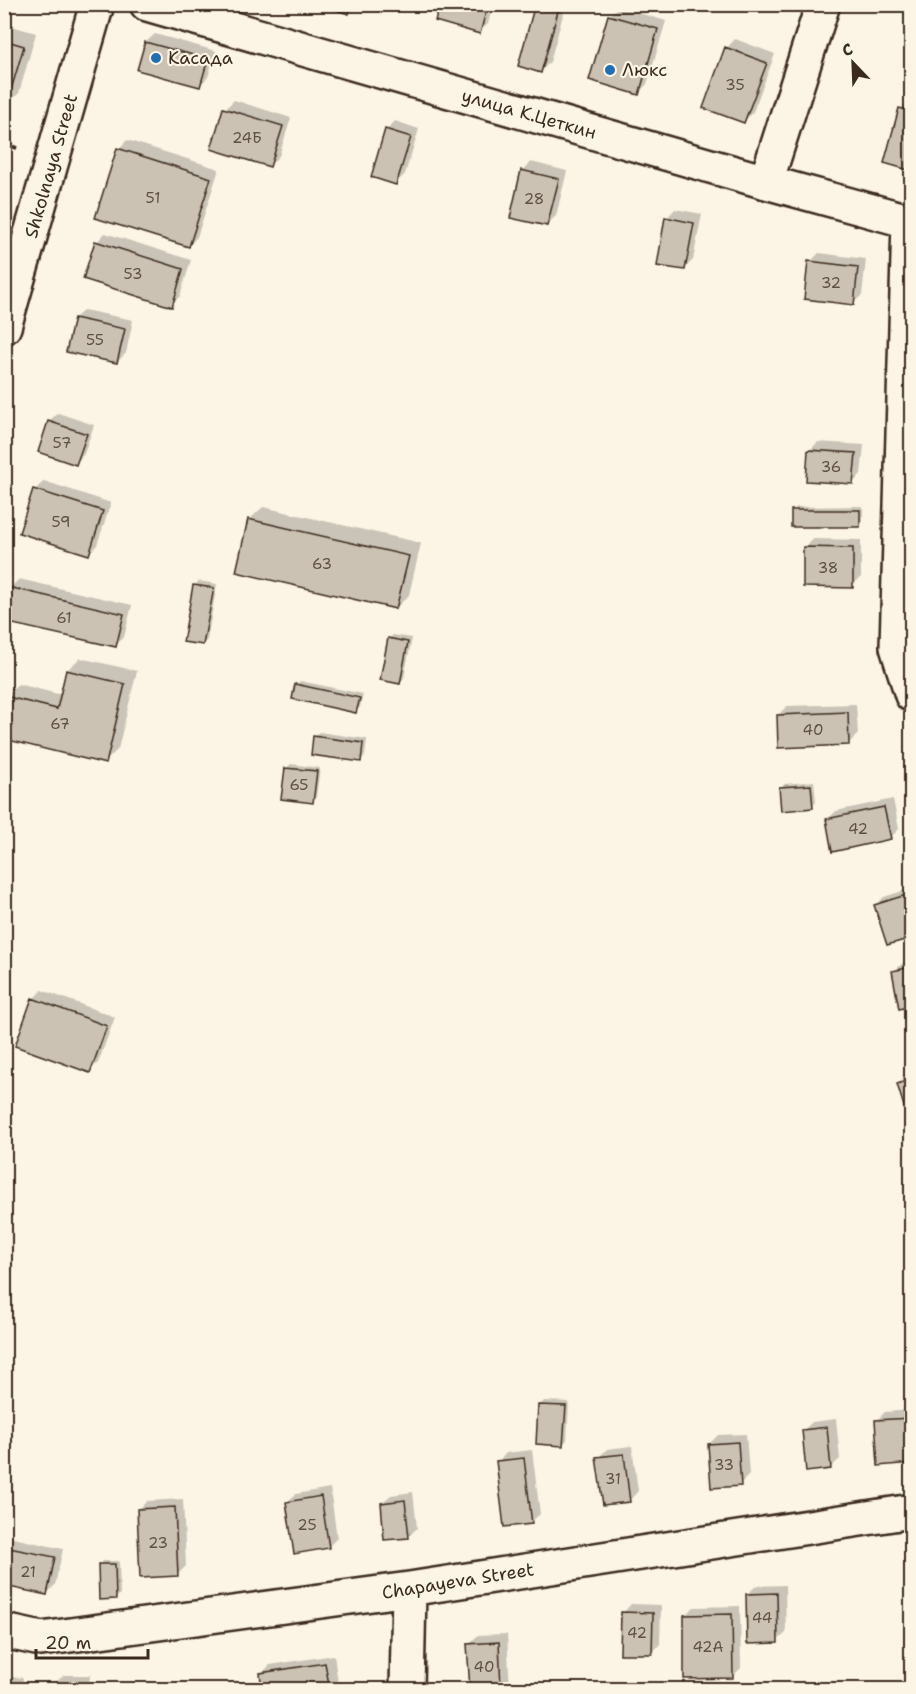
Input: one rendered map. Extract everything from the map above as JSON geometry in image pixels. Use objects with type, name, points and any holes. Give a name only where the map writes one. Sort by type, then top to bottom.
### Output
[{"type":"street","name":"Shkolnaya Street","points":[[4,327],[97,4]]},
{"type":"street","name":"улица К.Цеткин","points":[[147,4],[766,182],[910,221]]},
{"type":"street","points":[[766,182],[823,4]]},
{"type":"street","points":[[910,221],[897,647],[912,695]]},
{"type":"street","name":"Chapayeva Street","points":[[4,1631],[41,1639],[409,1589],[912,1511]]},
{"type":"street","points":[[407,1689],[409,1589]]},
{"type":"building","points":[[316,4],[352,4],[349,14]]},
{"type":"building","points":[[440,4],[488,4],[480,34],[435,21]]},
{"type":"building","points":[[535,4],[560,4],[541,73],[518,66]]},
{"type":"building","points":[[608,15],[658,29],[639,95],[589,80]]},
{"type":"building","points":[[4,40],[24,46],[6,107],[4,107]]},
{"type":"building","points":[[145,42],[208,59],[200,87],[137,70]]},
{"type":"building","points":[[725,47],[767,63],[744,123],[703,108]]},
{"type":"building","points":[[223,108],[283,126],[270,167],[211,149]]},
{"type":"building","points":[[899,108],[912,111],[912,171],[884,163]]},
{"type":"building","points":[[385,129],[411,137],[396,185],[371,177]]},
{"type":"building","points":[[117,148],[211,178],[189,247],[95,218]]},
{"type":"building","points":[[521,170],[559,179],[547,226],[510,218]]},
{"type":"building","points":[[665,217],[694,223],[685,270],[657,266]]},
{"type":"building","points":[[95,241],[183,269],[172,307],[83,279]]},
{"type":"building","points":[[808,261],[858,267],[854,305],[804,299]]},
{"type":"building","points":[[74,318],[125,329],[117,363],[66,352]]},
{"type":"building","points":[[48,421],[87,434],[76,465],[38,452]]},
{"type":"building","points":[[808,450],[856,453],[853,484],[806,481]]},
{"type":"building","points":[[33,489],[103,511],[89,555],[19,533]]},
{"type":"building","points":[[791,510],[860,510],[860,527],[791,527]]},
{"type":"building","points":[[248,519],[409,556],[396,609],[236,572]]},
{"type":"building","points":[[803,547],[853,548],[853,588],[803,587]]},
{"type":"building","points":[[193,585],[214,588],[203,645],[183,642]]},
{"type":"building","points":[[8,587],[124,614],[116,647],[4,622],[4,605]]},
{"type":"building","points":[[388,638],[408,642],[400,684],[380,680]]},
{"type":"building","points":[[66,670],[125,684],[106,764],[4,739],[4,696],[57,709]]},
{"type":"building","points":[[295,684],[360,698],[356,713],[292,699]]},
{"type":"building","points":[[848,712],[849,745],[778,748],[777,715]]},
{"type":"building","points":[[313,736],[363,743],[361,762],[311,755]]},
{"type":"building","points":[[285,768],[317,771],[313,803],[281,799]]},
{"type":"building","points":[[811,785],[813,808],[781,811],[779,787]]},
{"type":"building","points":[[884,807],[891,839],[832,852],[826,819]]},
{"type":"building","points":[[912,893],[912,938],[887,945],[874,905]]},
{"type":"building","points":[[912,967],[912,1006],[899,1009],[892,971]]},
{"type":"building","points":[[32,998],[107,1026],[90,1073],[15,1046]]},
{"type":"building","points":[[912,1079],[912,1126],[910,1126],[897,1084]]},
{"type":"building","points":[[538,1405],[566,1406],[563,1446],[536,1444]]},
{"type":"building","points":[[911,1418],[912,1463],[878,1466],[875,1420]]},
{"type":"building","points":[[827,1427],[831,1469],[806,1472],[802,1430]]},
{"type":"building","points":[[738,1442],[741,1486],[711,1488],[708,1444]]},
{"type":"building","points":[[624,1454],[630,1502],[603,1505],[596,1457]]},
{"type":"building","points":[[524,1458],[532,1524],[504,1527],[496,1461]]},
{"type":"building","points":[[321,1496],[329,1548],[294,1554],[286,1502]]},
{"type":"building","points":[[405,1500],[409,1538],[384,1540],[381,1503]]},
{"type":"building","points":[[175,1507],[178,1576],[140,1578],[137,1509]]},
{"type":"building","points":[[4,1547],[55,1557],[47,1595],[4,1586]]},
{"type":"building","points":[[98,1564],[115,1564],[116,1599],[99,1600]]},
{"type":"building","points":[[777,1593],[778,1643],[747,1644],[746,1594]]},
{"type":"building","points":[[621,1612],[653,1613],[652,1654],[620,1654]]},
{"type":"building","points":[[732,1614],[733,1678],[684,1679],[684,1615]]},
{"type":"building","points":[[499,1642],[501,1690],[470,1690],[467,1644]]},
{"type":"building","points":[[325,1663],[330,1690],[262,1690],[260,1673]]},
{"type":"building","points":[[54,1683],[82,1684],[82,1690],[54,1690]]},
{"type":"building","points":[[4,1685],[15,1686],[14,1690],[4,1690]]},
{"type":"place","name":"Касада","points":[[156,58]]},
{"type":"place","name":"Люкс","points":[[610,70]]}]
